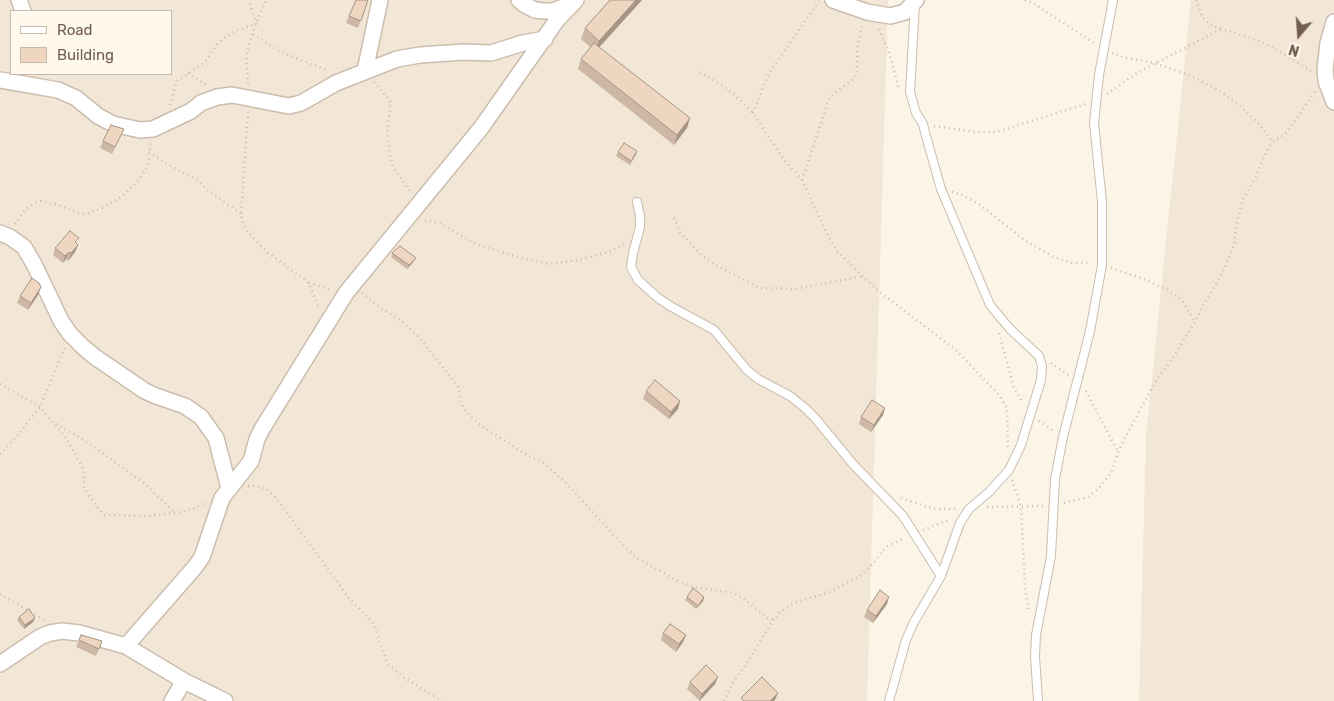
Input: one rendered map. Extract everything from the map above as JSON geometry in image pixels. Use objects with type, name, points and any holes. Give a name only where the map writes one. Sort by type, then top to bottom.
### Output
[{"type":"street","points":[[359,73],[380,0]]},
{"type":"street","points":[[519,0],[535,10],[543,11],[553,11],[574,2]]},
{"type":"street","points":[[833,0],[883,16],[905,12],[916,1]]},
{"type":"street","points":[[126,646],[202,557],[217,510],[229,488],[251,461],[262,429],[326,324],[350,290],[481,128],[557,20],[574,2]]},
{"type":"street","points":[[1334,22],[1323,73],[1334,102]]},
{"type":"street","points":[[0,80],[32,79],[76,98],[98,116],[113,124],[140,130],[155,127],[177,118],[202,103],[217,97],[232,95],[289,106],[301,103],[322,90],[359,73],[397,59],[420,55],[464,52],[491,53],[523,43],[545,39]]},
{"type":"street","points":[[5,235],[24,247],[61,321],[70,334],[95,357],[145,391],[185,406],[201,417],[216,438],[229,488]]},
{"type":"street","points":[[0,664],[3,660],[40,638],[62,630],[126,646],[184,681],[225,701]]},
{"type":"street","points":[[172,701],[184,681]]},
{"type":"lane","points":[[1038,701],[1035,656],[1036,635],[1051,556],[1055,479],[1063,437],[1090,331],[1102,265],[1103,211],[1094,123],[1113,0]]},
{"type":"lane","points":[[889,701],[906,640],[914,622],[941,576],[957,529],[967,511],[989,492],[1009,470],[1021,445],[1041,380],[1042,366],[1040,356],[1010,329],[990,305],[941,189],[922,124],[916,113],[910,92],[916,1]]},
{"type":"lane","points":[[637,202],[640,227],[631,267],[638,280],[664,302],[714,330],[747,370],[758,379],[790,396],[805,408],[852,463],[903,516],[941,576]]},
{"type":"path","points":[[250,0],[256,24]]},
{"type":"path","points":[[266,0],[252,34],[246,56],[250,98],[241,214],[243,224],[248,232],[281,263],[309,284],[350,290],[400,320],[417,336],[458,386],[460,400],[470,416],[483,427],[527,455],[544,463],[637,558],[654,569],[686,584],[734,593],[746,600],[768,619],[774,619]]},
{"type":"path","points":[[753,113],[772,68],[813,7],[820,0]]},
{"type":"path","points":[[1025,0],[1034,3],[1104,49],[1126,58],[1154,63],[1189,75],[1220,91],[1257,122],[1273,142]]},
{"type":"path","points":[[899,497],[934,509],[967,511],[1021,506],[1053,506],[1088,497],[1098,489],[1110,474],[1118,452],[1136,417],[1159,376],[1195,322],[1216,284],[1234,245],[1242,199],[1255,179],[1268,148],[1285,134],[1299,116],[1323,73],[1266,44],[1212,26],[1202,18],[1196,0]]},
{"type":"path","points":[[802,180],[830,97],[851,82],[857,70],[857,49],[866,12]]},
{"type":"path","points":[[866,12],[884,39],[899,91]]},
{"type":"path","points":[[5,235],[20,215],[34,203],[47,202],[86,214],[102,208],[121,197],[148,166],[155,127],[170,105],[177,81],[204,63],[219,42],[235,32],[256,24]]},
{"type":"path","points":[[922,124],[976,132],[996,132],[1096,101],[1154,63],[1221,29]]},
{"type":"path","points":[[252,34],[279,51],[317,68],[359,73],[391,102],[388,135],[393,167],[406,187],[420,202]]},
{"type":"path","points":[[700,72],[723,86],[753,113],[784,160],[802,180],[836,250],[894,303],[957,351],[1004,401],[1007,408],[1009,470],[1021,506],[1025,587],[1029,613],[1036,635]]},
{"type":"path","points":[[149,152],[199,181],[205,188],[241,214]]},
{"type":"path","points":[[941,189],[962,195],[979,204],[1024,240],[1056,258],[1102,265],[1144,279],[1168,290],[1182,300],[1195,322]]},
{"type":"path","points":[[674,218],[680,232],[701,255],[760,288],[795,289],[863,276]]},
{"type":"path","points":[[424,220],[434,220],[475,244],[525,259],[551,264],[578,260],[609,252],[622,245],[636,242]]},
{"type":"path","points":[[309,284],[326,324]]},
{"type":"path","points":[[998,331],[1014,388],[1031,416],[1063,437]]},
{"type":"path","points":[[0,454],[40,407],[70,334]]},
{"type":"path","points":[[1040,356],[1078,381],[1092,401],[1118,452]]},
{"type":"path","points":[[0,384],[40,407],[66,438],[84,470],[83,483],[90,498],[98,510],[105,515],[146,516],[176,513],[193,509],[209,500]]},
{"type":"path","points":[[53,422],[81,438],[144,483],[176,513]]},
{"type":"path","points":[[229,488],[257,486],[267,489],[276,498],[349,598],[374,624],[387,663],[403,677],[442,701]]},
{"type":"path","points":[[724,701],[733,682],[780,612],[794,603],[830,592],[860,576],[886,547],[967,511]]},
{"type":"path","points":[[0,594],[62,630]]},
{"type":"shaded area","points":[[0,0],[888,0],[867,701],[0,701]]},
{"type":"shaded area","points":[[1191,0],[1334,0],[1334,701],[1139,701],[1146,435]]},
{"type":"building","points":[[356,0],[368,0],[361,21],[349,16]]},
{"type":"building","points":[[610,0],[636,0],[599,41],[585,28]]},
{"type":"building","points":[[594,43],[690,118],[677,135],[581,59]]},
{"type":"building","points":[[111,125],[124,129],[115,147],[103,141]]},
{"type":"building","points":[[624,143],[637,151],[631,161],[618,152]]},
{"type":"building","points":[[70,231],[79,238],[75,242],[78,245],[71,253],[69,252],[65,256],[55,248]]},
{"type":"building","points":[[400,246],[416,258],[409,265],[392,253]]},
{"type":"building","points":[[32,278],[41,287],[31,303],[20,296]]},
{"type":"building","points":[[655,380],[680,401],[671,412],[646,391]]},
{"type":"building","points":[[872,400],[885,408],[874,425],[861,417]]},
{"type":"building","points":[[693,588],[704,597],[698,606],[687,597]]},
{"type":"building","points":[[880,590],[889,597],[876,616],[867,610]]},
{"type":"building","points":[[29,609],[35,618],[25,625],[19,617]]},
{"type":"building","points":[[670,624],[686,635],[679,644],[663,633]]},
{"type":"building","points":[[81,635],[102,641],[99,649],[79,640]]},
{"type":"building","points":[[706,665],[718,677],[702,694],[690,682]]},
{"type":"building","points":[[762,677],[778,693],[770,701],[744,701],[741,698]]}]
